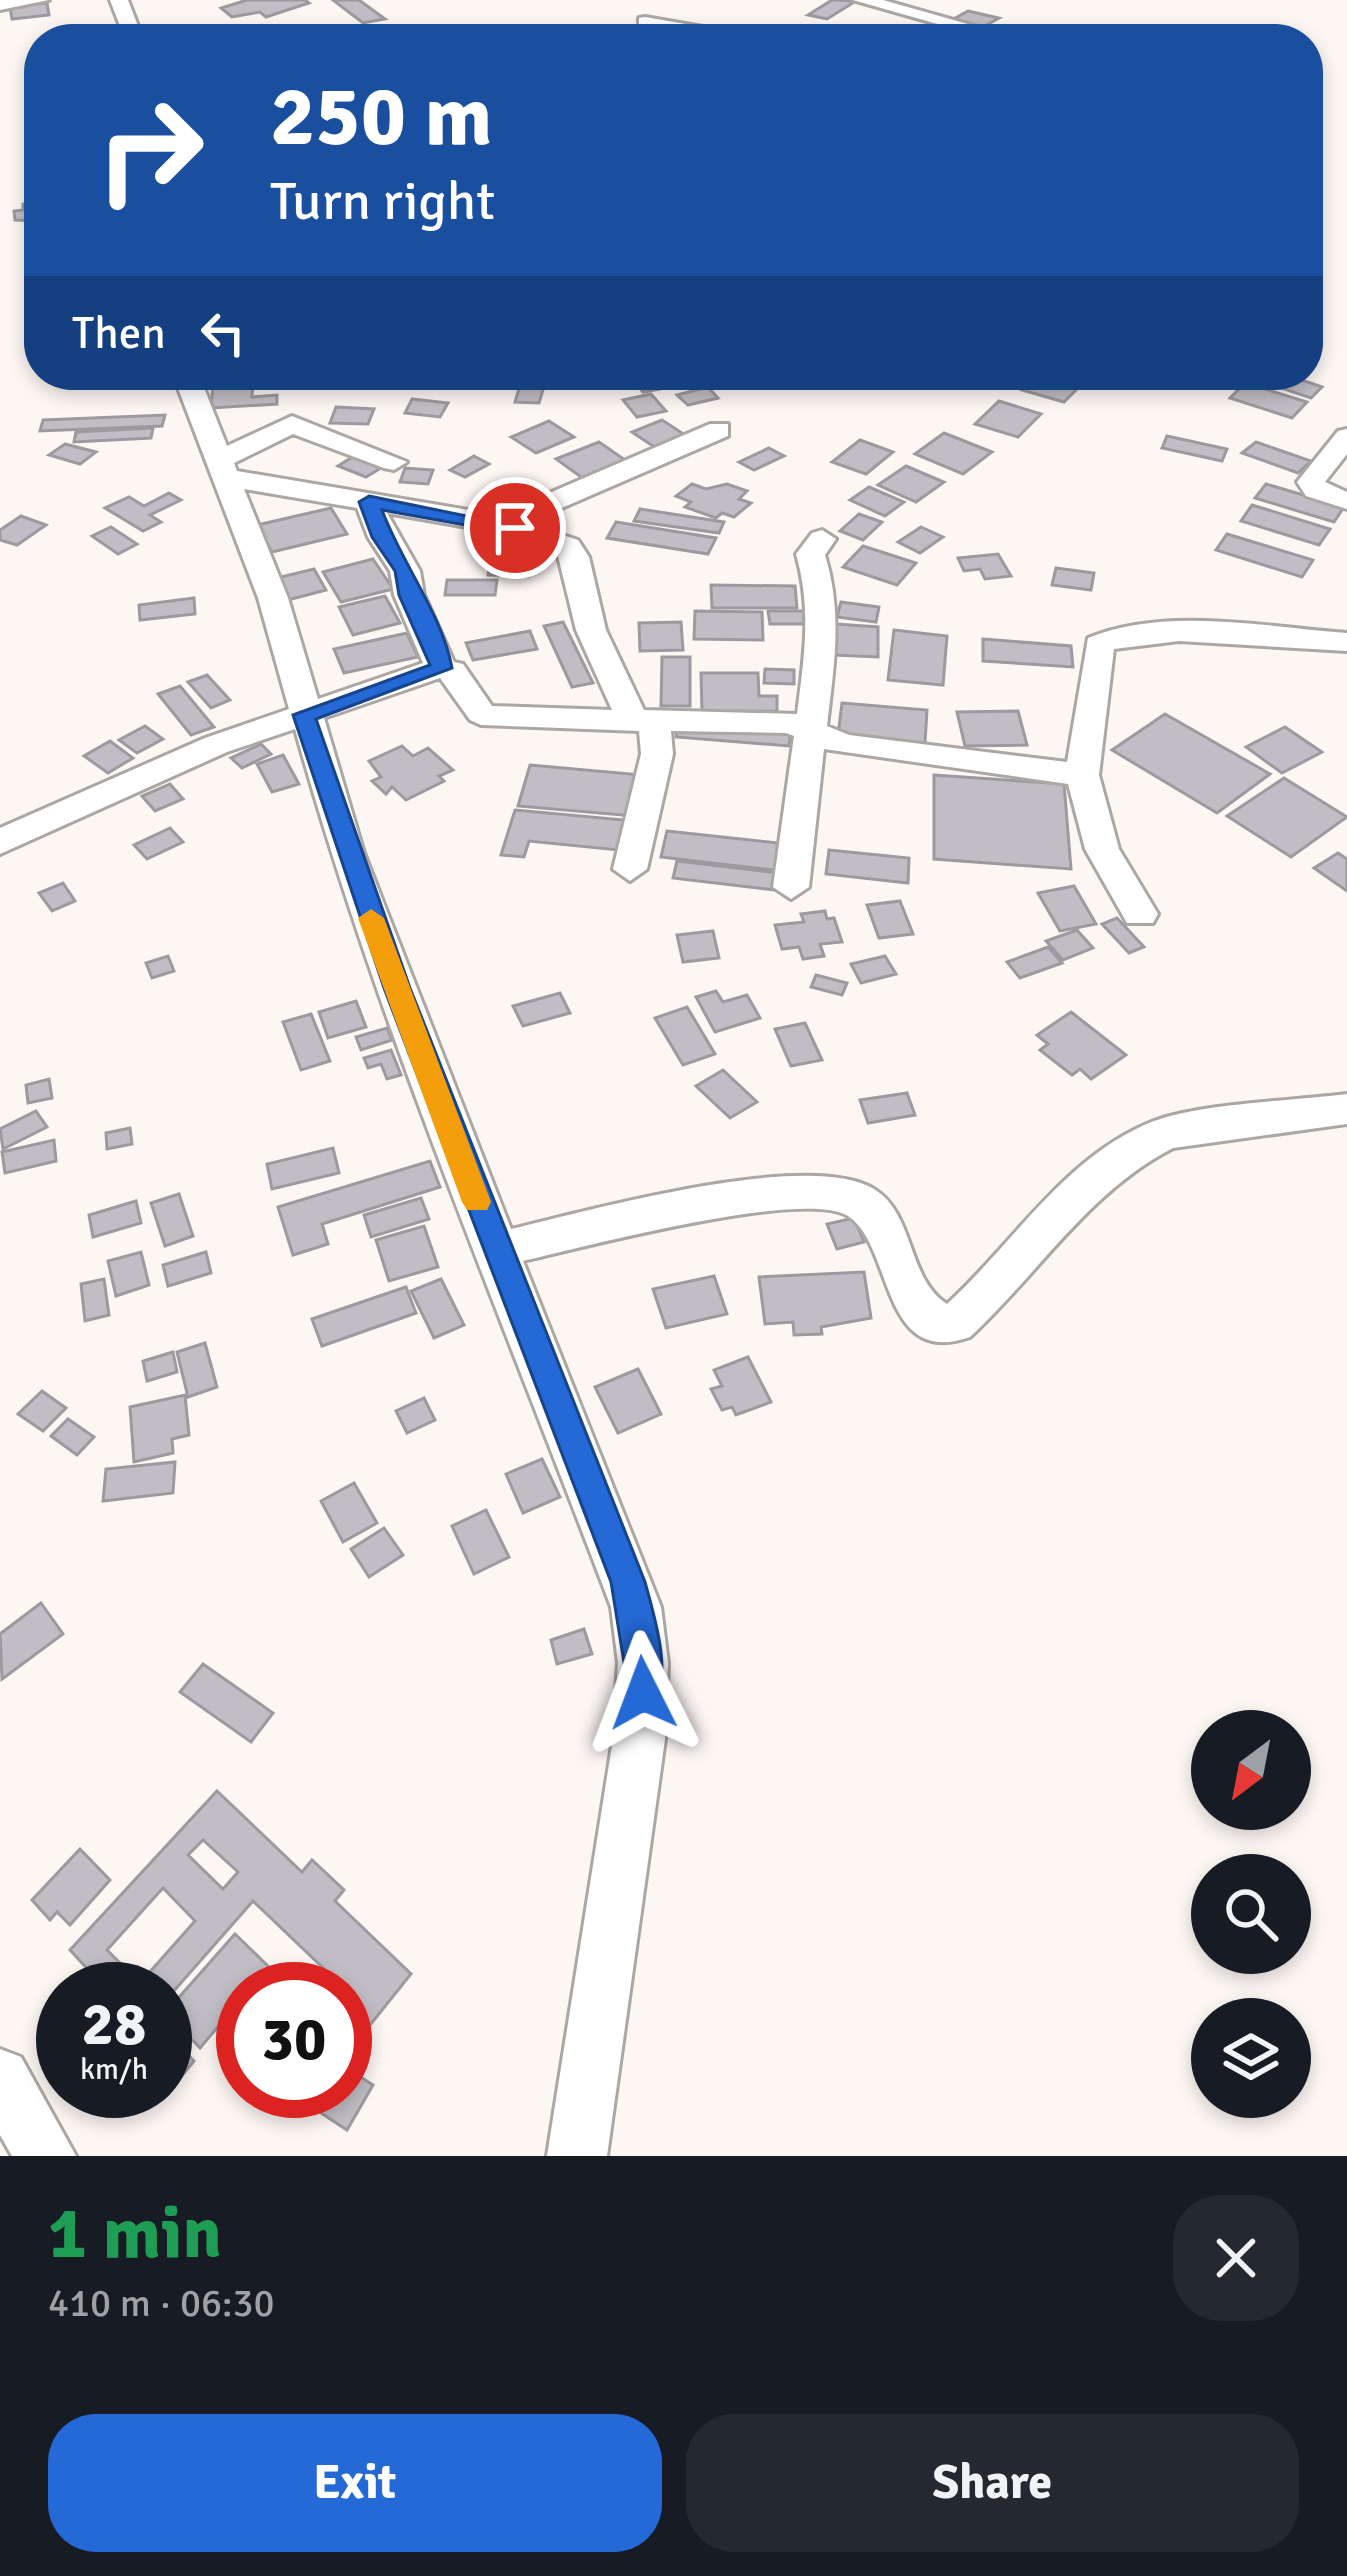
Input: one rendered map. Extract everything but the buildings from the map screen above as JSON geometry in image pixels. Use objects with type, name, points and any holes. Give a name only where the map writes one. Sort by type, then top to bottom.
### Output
[{"type":"street","points":[[0,5],[40,0]]},
{"type":"street","points":[[862,0],[954,24]]},
{"type":"street","points":[[642,24],[669,2]]},
{"type":"street","points":[[645,22],[656,24]]},
{"type":"street","points":[[192,390],[273,598],[354,872],[495,1250],[600,1504],[640,1631],[639,1739],[577,2156]]},
{"type":"street","points":[[224,469],[292,424],[394,462]]},
{"type":"street","points":[[501,524],[719,430]]},
{"type":"street","points":[[1347,436],[1311,482],[1318,491],[1347,501]]},
{"type":"street","points":[[224,469],[369,502],[501,524],[572,550],[591,630],[643,719],[657,754],[630,869]]},
{"type":"street","points":[[369,502],[382,537],[405,571],[409,595],[438,650],[441,668]]},
{"type":"street","points":[[791,887],[823,631],[822,594],[810,554],[822,539]]},
{"type":"street","points":[[1140,914],[1102,849],[1082,775],[1095,654],[1107,638],[1168,632],[1347,643]]},
{"type":"street","points":[[0,842],[216,745],[441,668],[452,671],[489,717],[791,723],[843,745],[1082,775]]},
{"type":"street","points":[[495,1250],[689,1206],[841,1193],[875,1215],[913,1299],[936,1321],[955,1324],[1095,1179],[1140,1144],[1166,1133],[1347,1108]]},
{"type":"street","points":[[0,2078],[46,2156]]},
{"type":"slow traffic","points":[[371,918],[477,1202]]},
{"type":"route","points":[[515,528],[369,502],[382,537],[405,571],[409,595],[438,650],[441,668],[304,715],[347,853],[397,988],[495,1250],[628,1582],[640,1631],[643,1693]]}]
